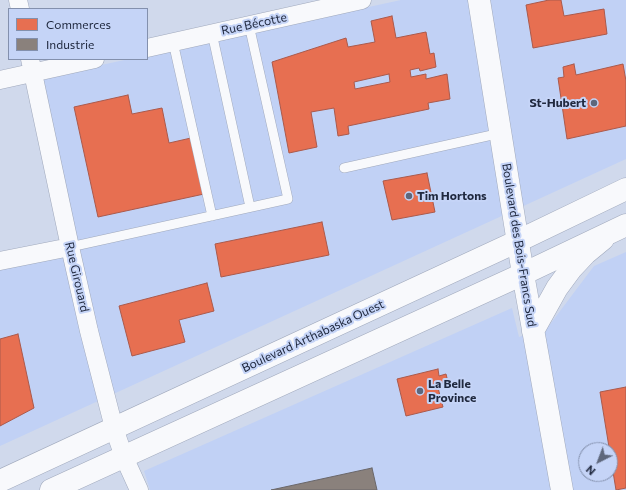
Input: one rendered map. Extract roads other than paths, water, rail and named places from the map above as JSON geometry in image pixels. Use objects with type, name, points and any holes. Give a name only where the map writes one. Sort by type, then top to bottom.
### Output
[{"type":"main road","name":"Boulevard des Bois-Francs Sud","points":[[479,0],[523,274],[562,490]]},
{"type":"main road","name":"Boulevard Arthabaska Ouest","points":[[0,481],[518,241],[626,189]]},
{"type":"main road","points":[[51,490],[618,229]]},
{"type":"main road","points":[[533,331],[557,288],[571,269],[586,253],[618,229]]},
{"type":"street","name":"Rue Bécotte","points":[[148,48],[362,0]]},
{"type":"street","points":[[0,80],[32,66],[86,60]]},
{"type":"street","name":"Rue Girouard","points":[[32,66],[70,247],[114,428],[124,457],[139,490]]},
{"type":"street","points":[[0,261],[70,247]]},
{"type":"lane","points":[[70,247],[288,199],[249,25]]},
{"type":"lane","points":[[212,33],[250,207]]},
{"type":"lane","points":[[173,42],[212,216]]},
{"type":"lane","points":[[344,168],[501,133]]},
{"type":"place","name":"St-Hubert","points":[[594,103]]},
{"type":"place","name":"Tim Hortons","points":[[409,196]]},
{"type":"place","name":"La Belle Province","points":[[420,391]]}]
